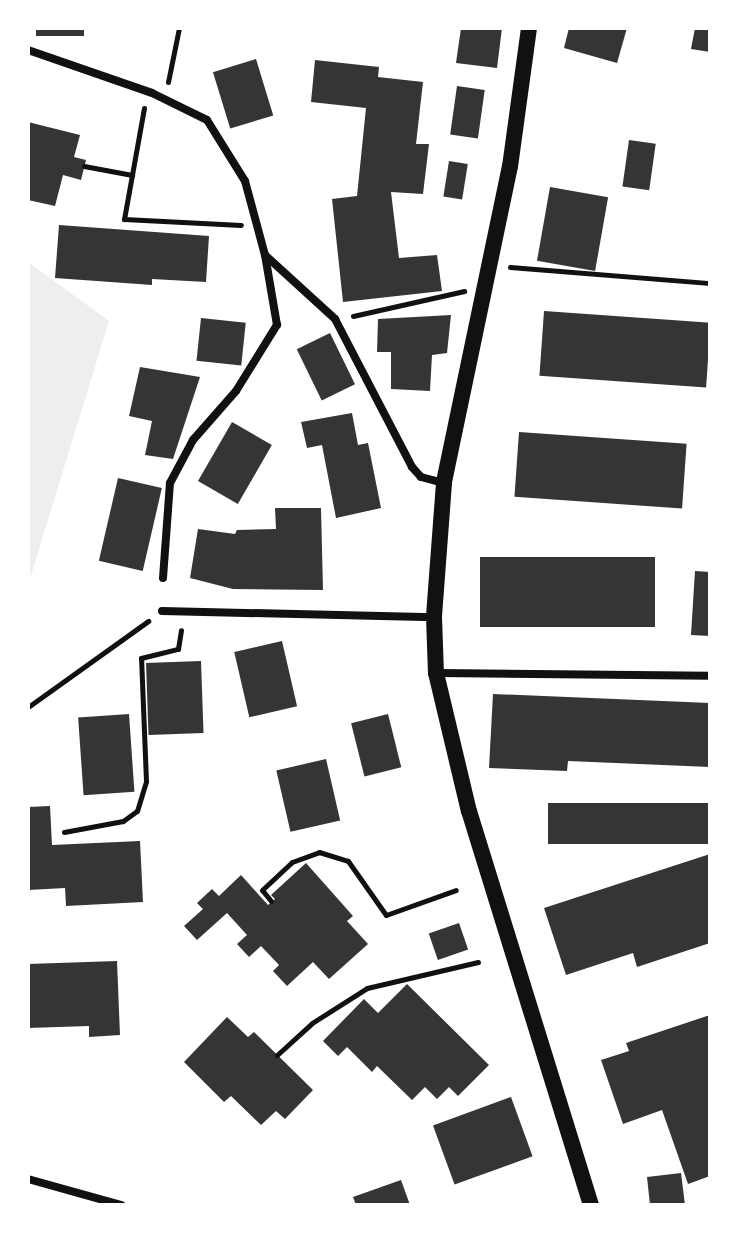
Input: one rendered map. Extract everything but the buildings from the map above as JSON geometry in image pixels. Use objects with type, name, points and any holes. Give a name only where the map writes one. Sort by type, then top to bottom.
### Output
[{"type":"main road","points":[[529,28],[510,166],[444,483],[434,617],[436,673],[469,811],[591,1205]]},
{"type":"street","points":[[28,50],[147,91],[207,120],[245,181],[257,223],[277,325],[236,391],[193,440],[170,483],[163,578]]},
{"type":"street","points":[[265,255],[335,319],[412,467],[421,477],[444,483]]},
{"type":"street","points":[[162,611],[434,617]]},
{"type":"street","points":[[436,673],[710,676]]},
{"type":"street","points":[[28,1179],[121,1205]]},
{"type":"path","points":[[170,72],[179,28]]},
{"type":"path","points":[[147,91],[124,219],[230,227],[257,223]]},
{"type":"path","points":[[84,166],[132,175]]},
{"type":"path","points":[[489,265],[710,283]]},
{"type":"path","points":[[335,319],[484,287]]},
{"type":"path","points":[[28,707],[162,611]]},
{"type":"path","points":[[64,832],[123,821],[137,811],[146,781],[141,658],[178,649],[184,613]]},
{"type":"path","points":[[271,901],[262,890],[292,862],[319,852],[348,861],[386,915],[456,890]]},
{"type":"path","points":[[277,1055],[341,1002],[367,988],[478,962]]},
{"type":"shaded area","points":[[28,262],[109,321],[28,585]]}]
